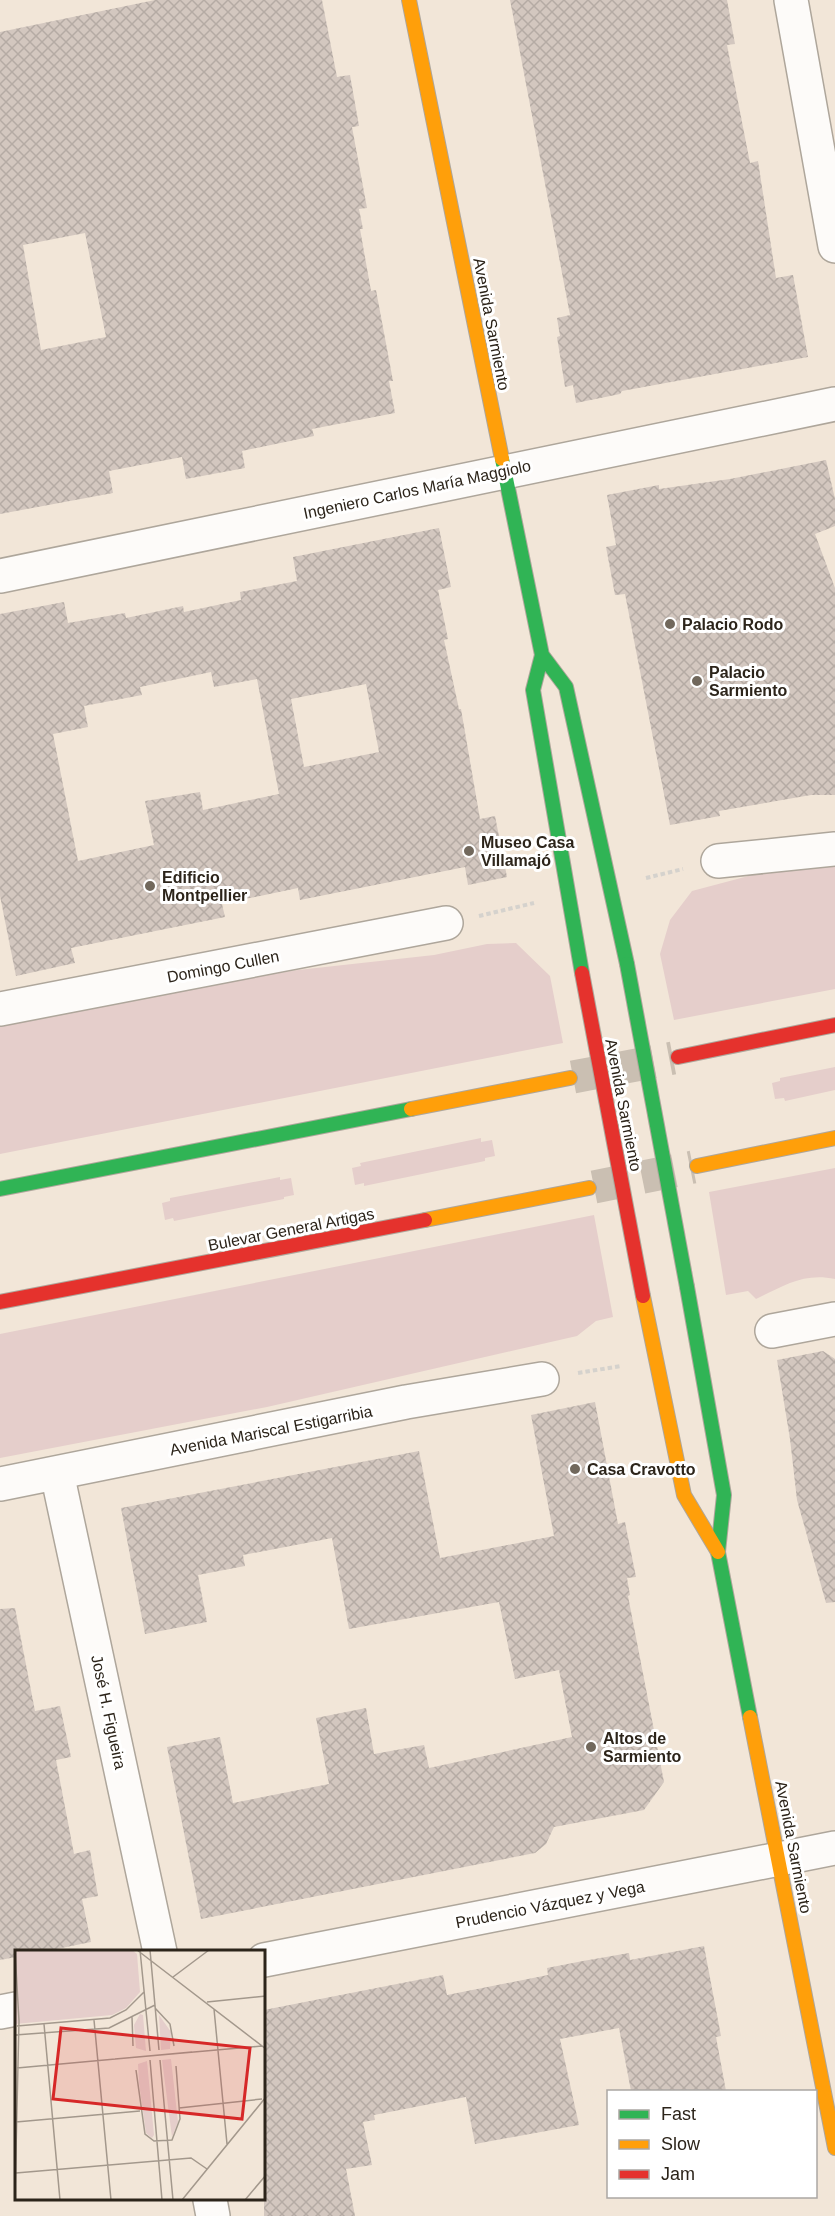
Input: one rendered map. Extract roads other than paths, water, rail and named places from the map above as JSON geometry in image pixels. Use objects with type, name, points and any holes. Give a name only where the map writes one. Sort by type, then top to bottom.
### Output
[{"type":"street","name":"Avenida Sarmiento","points":[[409,0],[542,655],[566,687],[627,964],[724,1495],[718,1552],[835,2148]]},
{"type":"street","points":[[791,0],[835,246]]},
{"type":"street","name":"Ingeniero Carlos María Maggiolo","points":[[0,576],[505,470],[835,404]]},
{"type":"street","name":"Avenida Sarmiento","points":[[542,655],[533,690],[582,972],[643,1296],[684,1495],[718,1552]]},
{"type":"street","points":[[718,861],[835,849]]},
{"type":"street","name":"Domingo Cullen","points":[[0,1009],[446,923]]},
{"type":"street","points":[[678,1057],[835,1025]]},
{"type":"street","points":[[0,1189],[570,1078]]},
{"type":"street","points":[[697,1166],[835,1138]]},
{"type":"street","name":"Bulevar General Artigas","points":[[0,1302],[589,1188]]},
{"type":"street","points":[[772,1331],[835,1319]]},
{"type":"street","name":"Avenida Mariscal Estigarribia","points":[[0,1484],[406,1402],[542,1379]]},
{"type":"street","name":"José H. Figueira","points":[[57,1473],[160,1950]]},
{"type":"street","name":"Prudencio Vázquez y Vega","points":[[266,1960],[835,1848]]},
{"type":"street","points":[[0,2012],[15,2009]]},
{"type":"street","points":[[210,2201],[213,2216]]},
{"type":"tunnel","points":[[573,1077],[673,1058]]},
{"type":"tunnel","points":[[594,1187],[693,1167]]},
{"type":"place","name":"Palacio Rodo","points":[[670,624]]},
{"type":"place","name":"Palacio Sarmiento","points":[[697,681]]},
{"type":"place","name":"Museo Casa Villamajó","points":[[469,851]]},
{"type":"place","name":"Edificio Montpellier","points":[[150,886]]},
{"type":"place","name":"Casa Cravotto","points":[[575,1469]]},
{"type":"place","name":"Altos de Sarmiento","points":[[591,1747]]}]
